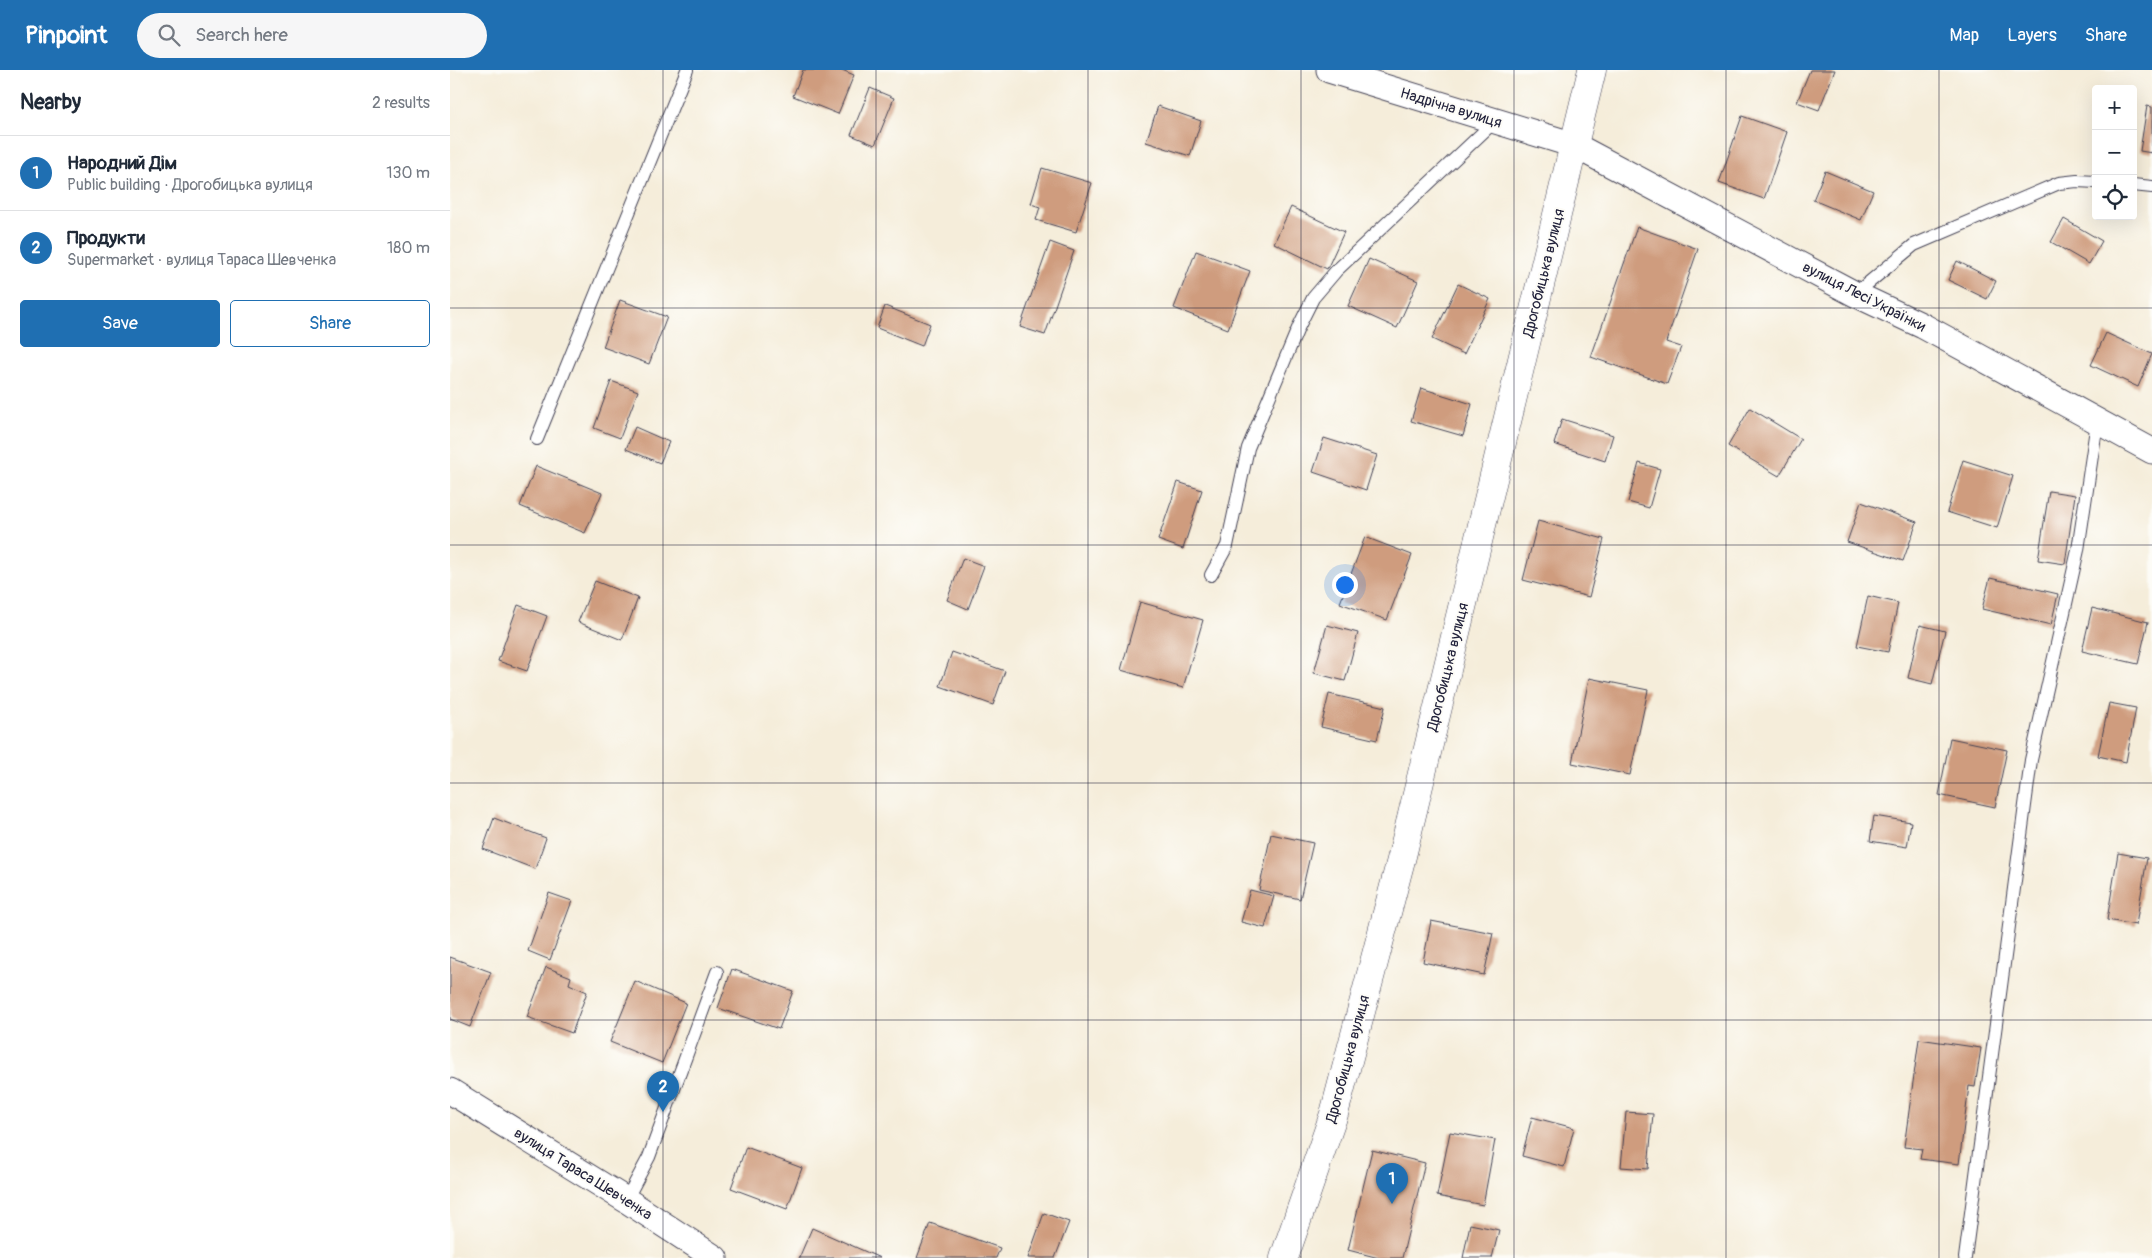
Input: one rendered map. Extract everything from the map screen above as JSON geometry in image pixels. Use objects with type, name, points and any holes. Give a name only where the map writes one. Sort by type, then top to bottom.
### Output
[{"type":"main road","name":"Дрогобицька вулиця","points":[[1284,1258],[1334,1114],[1397,875],[1592,70]]},
{"type":"street","name":"Надрічна вулиця","points":[[1329,70],[1574,145]]},
{"type":"street","name":"вулиця Лесі Українки","points":[[1574,145],[1855,294],[1923,326],[2152,451]]},
{"type":"street","name":"вулиця Тараса Шевченка","points":[[450,1090],[626,1200],[714,1258]]},
{"type":"lane","points":[[537,439],[687,70]]},
{"type":"lane","points":[[1211,575],[1227,546],[1248,448],[1299,326],[1313,298],[1336,271],[1495,121]]},
{"type":"lane","points":[[1855,294],[1914,245],[2060,184],[2077,181],[2092,182]]},
{"type":"lane","points":[[2137,185],[2152,187]]},
{"type":"lane","points":[[1965,1258],[2031,760],[2078,550],[2097,422]]},
{"type":"lane","points":[[626,1200],[649,1157],[717,972]]},
{"type":"building","points":[[803,70],[842,70],[854,75],[838,114],[793,96]]},
{"type":"building","points":[[1810,70],[1835,70],[1819,110],[1797,102]]},
{"type":"building","points":[[870,88],[894,98],[875,145],[851,135]]},
{"type":"building","points":[[1158,106],[1201,121],[1190,156],[1146,142]]},
{"type":"building","points":[[2147,106],[2152,107],[2152,153],[2140,151]]},
{"type":"building","points":[[1742,116],[1787,132],[1764,199],[1719,183]]},
{"type":"building","points":[[1042,168],[1092,183],[1076,232],[1036,220],[1040,207],[1031,204]]},
{"type":"building","points":[[1825,171],[1873,191],[1861,220],[1813,200]]},
{"type":"building","points":[[1291,207],[1344,232],[1327,269],[1274,243]]},
{"type":"building","points":[[2064,219],[2102,241],[2089,264],[2051,242]]},
{"type":"building","points":[[1637,227],[1698,249],[1666,342],[1681,347],[1667,384],[1591,357]]},
{"type":"building","points":[[1050,242],[1074,251],[1045,335],[1020,327]]},
{"type":"building","points":[[1196,251],[1250,271],[1228,329],[1174,308]]},
{"type":"building","points":[[1369,259],[1418,281],[1397,328],[1348,306]]},
{"type":"building","points":[[1957,261],[1996,281],[1987,299],[1948,280]]},
{"type":"building","points":[[1458,284],[1490,299],[1464,354],[1432,339]]},
{"type":"building","points":[[620,300],[667,317],[649,364],[603,347]]},
{"type":"building","points":[[885,306],[930,324],[922,346],[877,328]]},
{"type":"building","points":[[2106,333],[2152,354],[2138,387],[2091,365]]},
{"type":"building","points":[[611,381],[638,391],[620,438],[594,428]]},
{"type":"building","points":[[1421,388],[1472,404],[1463,436],[1411,421]]},
{"type":"building","points":[[1750,408],[1801,439],[1779,476],[1728,446]]},
{"type":"building","points":[[1562,419],[1613,435],[1605,461],[1554,444]]},
{"type":"building","points":[[635,427],[669,442],[660,463],[626,449]]},
{"type":"building","points":[[1324,438],[1377,455],[1366,490],[1313,472]]},
{"type":"building","points":[[1963,460],[2013,476],[1997,528],[1947,512]]},
{"type":"building","points":[[1639,463],[1660,469],[1649,508],[1628,502]]},
{"type":"building","points":[[536,466],[602,493],[585,533],[520,506]]},
{"type":"building","points":[[1178,482],[1202,490],[1183,549],[1158,540]]},
{"type":"building","points":[[2049,491],[2075,495],[2065,564],[2038,560]]},
{"type":"building","points":[[1861,502],[1917,522],[1903,561],[1847,542]]},
{"type":"building","points":[[1538,521],[1604,539],[1589,597],[1523,580]]},
{"type":"building","points":[[1365,537],[1412,555],[1387,620],[1340,603]]},
{"type":"building","points":[[963,558],[984,566],[968,609],[947,600]]},
{"type":"building","points":[[1990,578],[2058,594],[2051,625],[1982,609]]},
{"type":"building","points":[[595,581],[638,598],[622,640],[578,622]]},
{"type":"building","points":[[1868,596],[1898,603],[1888,652],[1857,646]]},
{"type":"building","points":[[1140,602],[1203,620],[1183,688],[1121,670]]},
{"type":"building","points":[[518,605],[547,616],[527,671],[498,661]]},
{"type":"building","points":[[2092,608],[2148,622],[2138,664],[2082,651]]},
{"type":"building","points":[[1327,625],[1358,633],[1345,681],[1314,673]]},
{"type":"building","points":[[1920,625],[1945,631],[1932,684],[1908,678]]},
{"type":"building","points":[[952,652],[1005,671],[993,705],[940,686]]},
{"type":"building","points":[[1589,678],[1648,690],[1630,775],[1572,763]]},
{"type":"building","points":[[1329,694],[1385,707],[1377,740],[1321,727]]},
{"type":"building","points":[[2109,703],[2136,708],[2126,762],[2098,756]]},
{"type":"building","points":[[1950,738],[2007,750],[1995,807],[1939,795]]},
{"type":"building","points":[[1874,816],[1911,822],[1907,847],[1870,841]]},
{"type":"building","points":[[494,818],[546,838],[535,869],[483,849]]},
{"type":"building","points":[[1271,834],[1313,843],[1300,899],[1259,890]]},
{"type":"building","points":[[2118,853],[2147,858],[2136,925],[2107,920]]},
{"type":"building","points":[[1250,890],[1274,896],[1265,928],[1241,922]]},
{"type":"building","points":[[549,893],[572,901],[550,960],[528,951]]},
{"type":"building","points":[[1431,921],[1493,933],[1484,975],[1423,962]]},
{"type":"building","points":[[450,957],[491,972],[470,1027],[450,1019]]},
{"type":"building","points":[[546,967],[571,977],[569,984],[587,992],[572,1033],[527,1017]]},
{"type":"building","points":[[732,969],[793,991],[779,1029],[718,1008]]},
{"type":"building","points":[[635,981],[686,1003],[662,1063],[610,1042]]},
{"type":"building","points":[[1919,1039],[1981,1048],[1975,1087],[1969,1086],[1959,1164],[1920,1159],[1922,1149],[1904,1147]]},
{"type":"building","points":[[1626,1112],[1653,1114],[1648,1169],[1621,1167]]},
{"type":"building","points":[[1532,1117],[1574,1128],[1564,1167],[1522,1156]]},
{"type":"building","points":[[1450,1132],[1495,1140],[1483,1205],[1437,1196]]},
{"type":"building","points":[[746,1147],[802,1168],[787,1209],[731,1188]]},
{"type":"building","points":[[1372,1150],[1425,1163],[1402,1258],[1379,1258],[1348,1250]]},
{"type":"building","points":[[1044,1213],[1069,1222],[1055,1258],[1028,1258]]},
{"type":"building","points":[[930,1223],[1000,1248],[996,1258],[917,1258]]},
{"type":"building","points":[[1470,1224],[1499,1230],[1492,1258],[1463,1258]]},
{"type":"building","points":[[812,1228],[880,1258],[799,1258]]},
{"type":"place","name":"Продукти","points":[[663,1112]]},
{"type":"place","name":"Народний Дім","points":[[1392,1204]]}]
